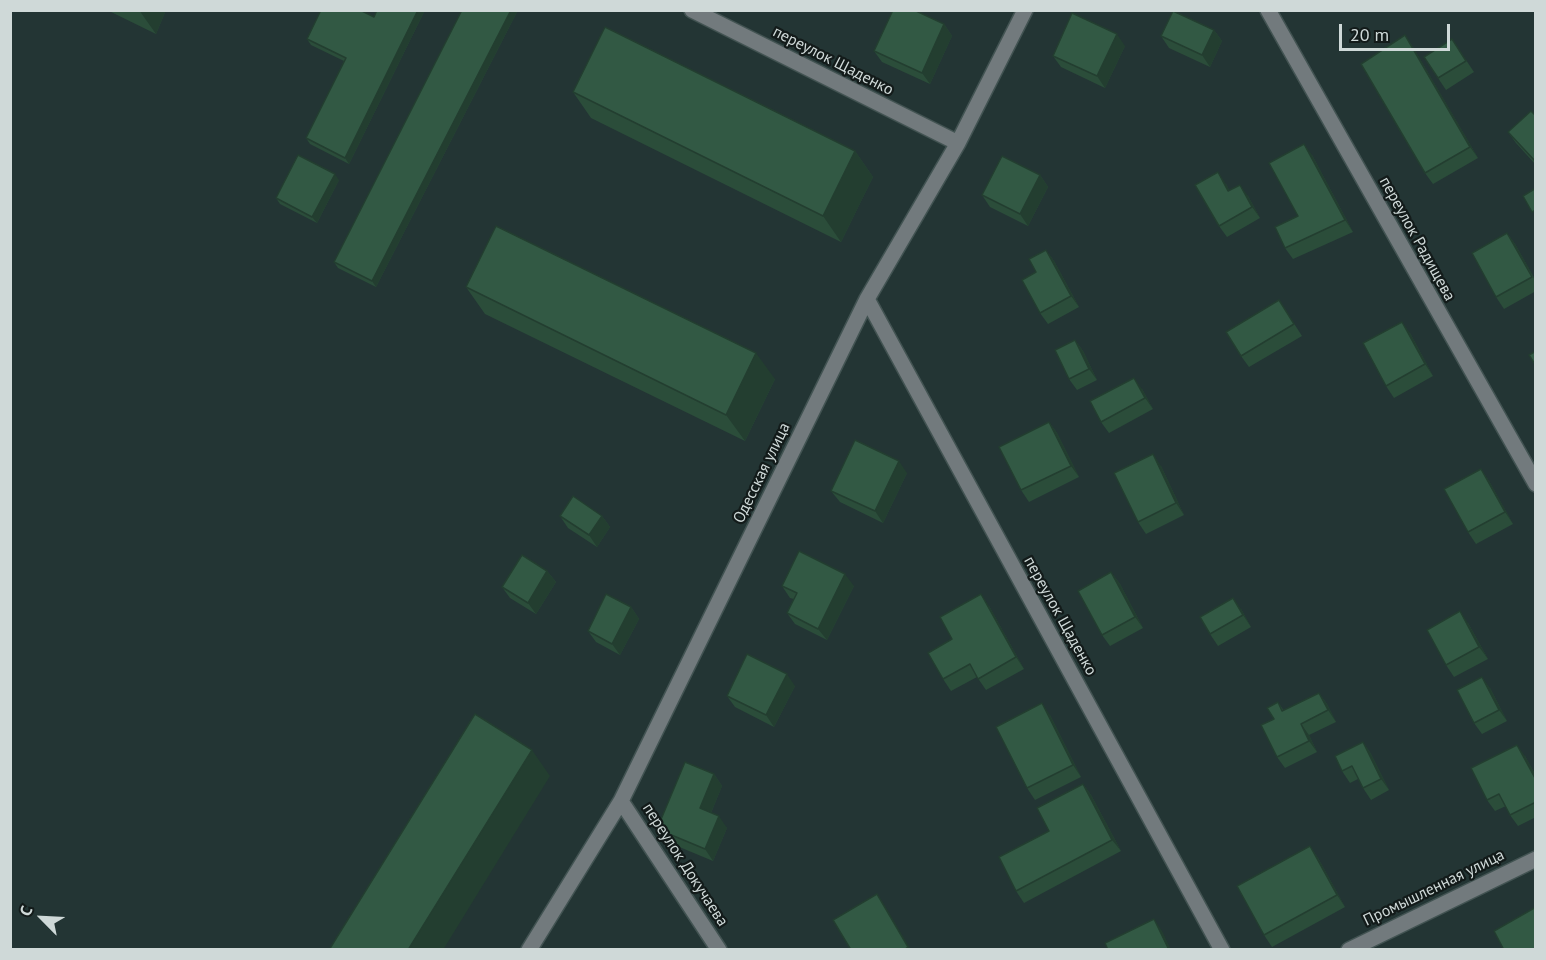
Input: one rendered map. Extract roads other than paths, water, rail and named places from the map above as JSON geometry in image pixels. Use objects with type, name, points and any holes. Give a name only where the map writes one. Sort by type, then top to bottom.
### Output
[{"type":"street","name":"переулок Щаденко","points":[[692,10],[958,143]]},
{"type":"street","name":"Одесская улица","points":[[529,950],[621,801],[867,299],[958,143],[1025,10]]},
{"type":"street","name":"переулок Радищева","points":[[1268,10],[1536,484]]},
{"type":"street","name":"переулок Щаденко","points":[[867,299],[1221,950]]},
{"type":"street","name":"переулок Докучаева","points":[[621,801],[719,950]]},
{"type":"street","name":"Промышленная улица","points":[[1349,950],[1536,859]]}]
